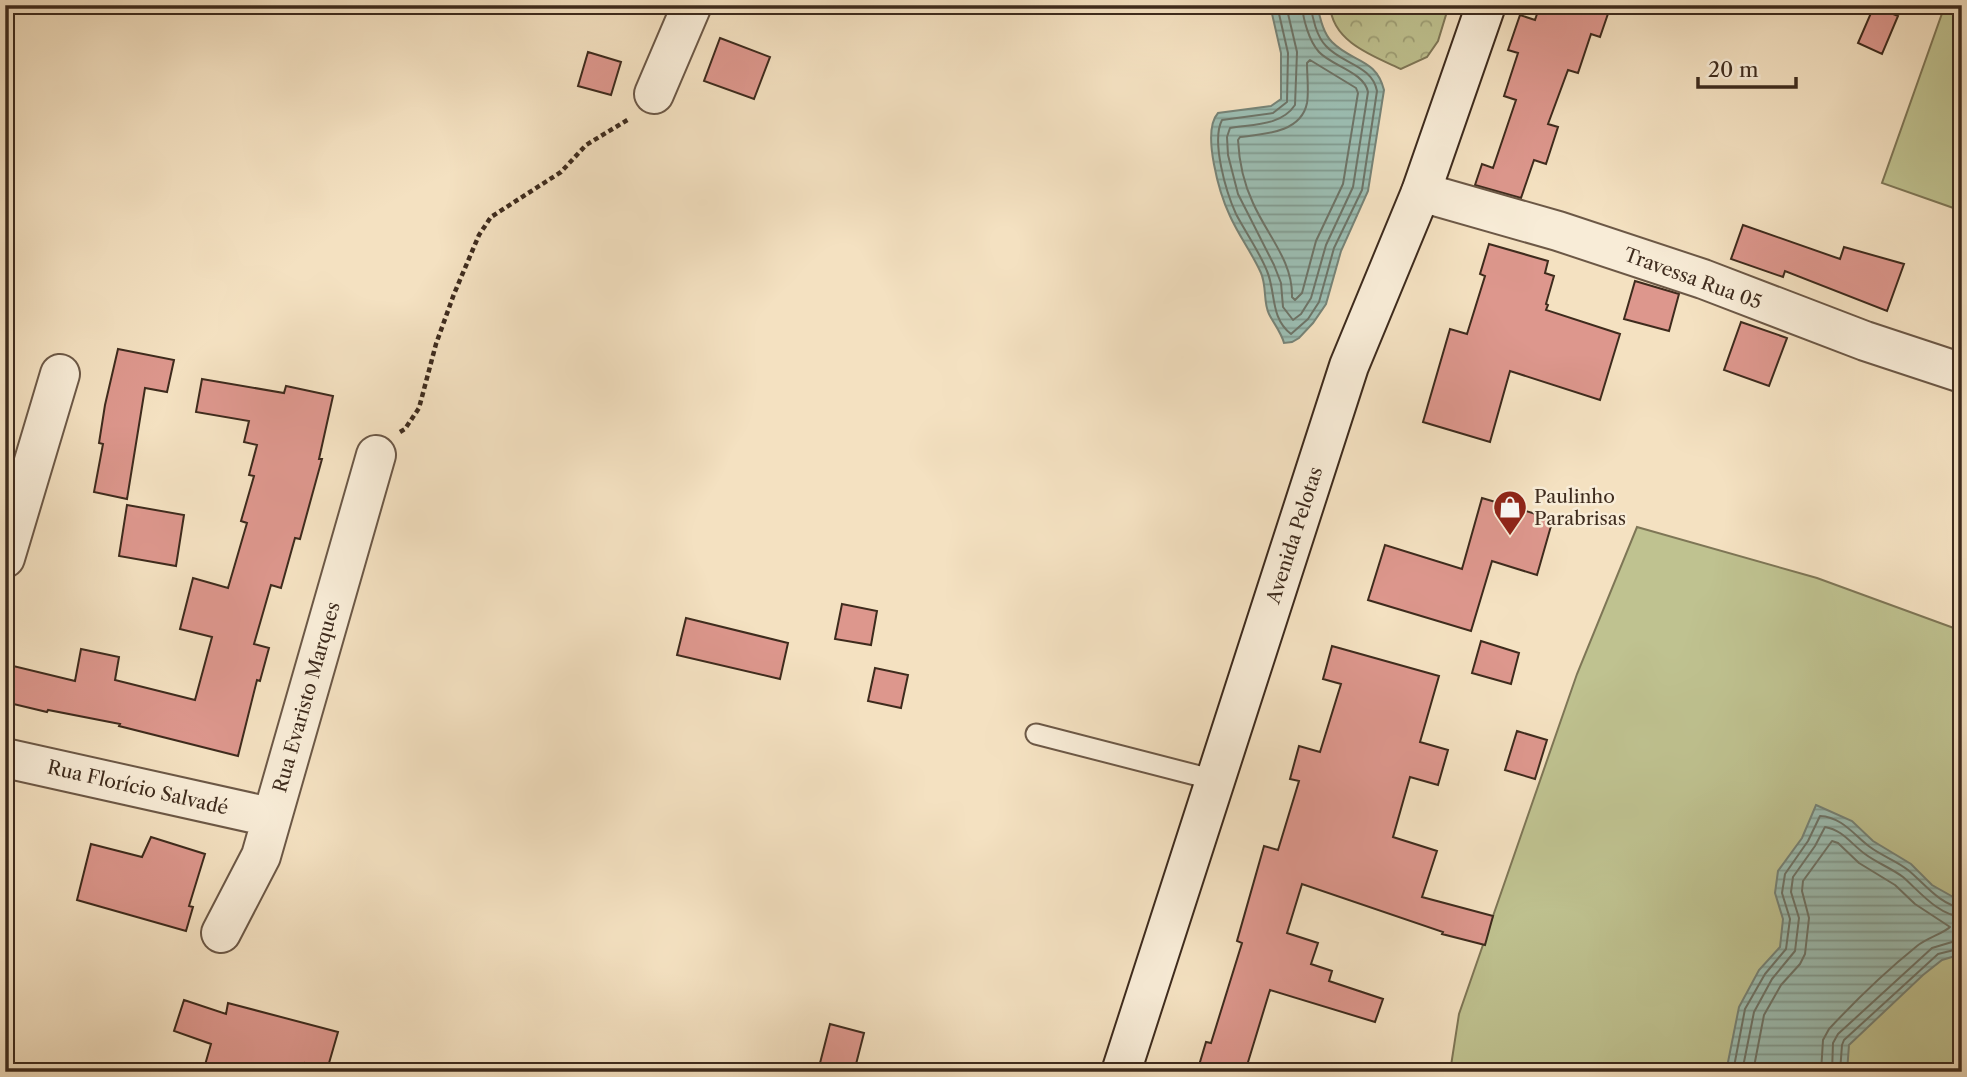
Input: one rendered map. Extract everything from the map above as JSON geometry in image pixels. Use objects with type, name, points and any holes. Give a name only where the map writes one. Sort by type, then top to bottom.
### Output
[{"type":"street","points":[[654,93],[692,5]]},
{"type":"street","name":"Avenida Pelotas","points":[[1121,1072],[1349,366],[1421,192],[1486,5]]},
{"type":"street","name":"Travessa Rua 05","points":[[1421,192],[1558,231],[1703,279],[1865,341],[1962,373]]},
{"type":"street","points":[[5,558],[60,374]]},
{"type":"street","name":"Rua Evaristo Marques","points":[[222,933],[261,856],[376,455]]},
{"type":"street","name":"Rua Florício Salvadé","points":[[5,758],[270,817]]},
{"type":"lane","points":[[1036,734],[1215,780]]},
{"type":"path","points":[[376,455],[380,444],[405,429],[419,408],[436,344],[454,294],[479,235],[491,217],[561,172],[586,145],[642,111],[654,93]]},
{"type":"green space","points":[[1330,5],[1449,5],[1438,41],[1427,57],[1401,69],[1367,53],[1346,38],[1332,18]]},
{"type":"green space","points":[[1945,5],[1962,5],[1962,211],[1882,183]]},
{"type":"green space","points":[[1637,527],[1817,578],[1962,631],[1962,1072],[1450,1072],[1459,1014],[1577,674]]},
{"type":"water","points":[[1270,5],[1317,5],[1322,25],[1332,42],[1370,66],[1384,90],[1368,191],[1341,251],[1326,304],[1299,338],[1284,343],[1267,309],[1261,273],[1226,206],[1217,179],[1211,134],[1218,113],[1271,106],[1281,99],[1281,53]]},
{"type":"water","points":[[1816,805],[1852,821],[1873,841],[1911,864],[1932,885],[1962,902],[1962,954],[1942,960],[1923,975],[1849,1045],[1847,1072],[1726,1072],[1739,1007],[1759,970],[1780,947],[1783,919],[1775,893],[1778,871],[1802,838]]},
{"type":"building","points":[[1540,5],[1611,5],[1600,37],[1591,34],[1578,73],[1568,70],[1548,124],[1558,127],[1546,164],[1534,160],[1521,198],[1475,185],[1482,164],[1493,168],[1516,100],[1504,96],[1518,53],[1508,50],[1520,15],[1535,20]]},
{"type":"building","points":[[1874,6],[1898,16],[1882,54],[1858,43]]},
{"type":"building","points":[[720,38],[770,57],[754,99],[704,81]]},
{"type":"building","points":[[588,52],[621,62],[611,95],[578,86]]},
{"type":"building","points":[[1743,225],[1840,259],[1844,247],[1904,264],[1887,311],[1785,271],[1783,277],[1731,259]]},
{"type":"building","points":[[1489,244],[1548,261],[1545,273],[1554,276],[1546,310],[1620,334],[1600,400],[1510,371],[1490,442],[1423,422],[1450,329],[1467,334],[1485,276],[1480,274]]},
{"type":"building","points":[[1635,281],[1679,294],[1669,331],[1624,319]]},
{"type":"building","points":[[1741,322],[1787,338],[1769,386],[1724,370]]},
{"type":"building","points":[[118,349],[174,360],[167,392],[145,388],[127,499],[94,492],[103,444],[99,443],[105,405]]},
{"type":"building","points":[[202,379],[284,393],[286,386],[333,396],[319,459],[322,459],[300,539],[295,538],[281,588],[271,585],[254,644],[269,648],[260,681],[257,680],[238,756],[119,726],[120,724],[5,702],[5,664],[75,681],[81,649],[119,657],[115,680],[195,700],[212,637],[180,629],[193,578],[228,588],[247,523],[241,521],[254,476],[249,475],[257,445],[244,442],[249,421],[196,412]]},
{"type":"building","points":[[1482,498],[1553,519],[1537,575],[1492,561],[1471,631],[1368,600],[1385,545],[1462,569]]},
{"type":"building","points":[[127,505],[184,515],[176,566],[119,556]]},
{"type":"building","points":[[842,604],[877,611],[871,645],[835,639]]},
{"type":"building","points":[[686,618],[788,643],[780,679],[677,655]]},
{"type":"building","points":[[1481,641],[1519,653],[1511,684],[1472,673]]},
{"type":"building","points":[[1332,646],[1439,676],[1420,742],[1448,750],[1438,785],[1410,777],[1393,837],[1437,851],[1422,897],[1493,916],[1485,945],[1442,934],[1443,932],[1302,884],[1287,933],[1318,943],[1311,964],[1332,971],[1329,981],[1383,999],[1375,1022],[1270,990],[1245,1072],[1197,1072],[1206,1042],[1211,1043],[1242,943],[1237,941],[1264,846],[1278,850],[1299,781],[1290,779],[1299,746],[1320,752],[1341,684],[1323,679]]},
{"type":"building","points":[[875,668],[908,675],[901,708],[868,701]]},
{"type":"building","points":[[1517,731],[1547,740],[1535,779],[1505,770]]},
{"type":"building","points":[[151,837],[205,854],[189,906],[193,907],[186,931],[77,900],[91,844],[142,857]]},
{"type":"building","points":[[184,1000],[226,1014],[228,1003],[338,1032],[327,1070],[305,1063],[304,1072],[203,1072],[211,1044],[174,1031]]},
{"type":"building","points":[[830,1024],[864,1033],[854,1072],[837,1072],[819,1067]]},
{"type":"place","name":"Paulinho Parabrisas","points":[[1510,537]]}]
